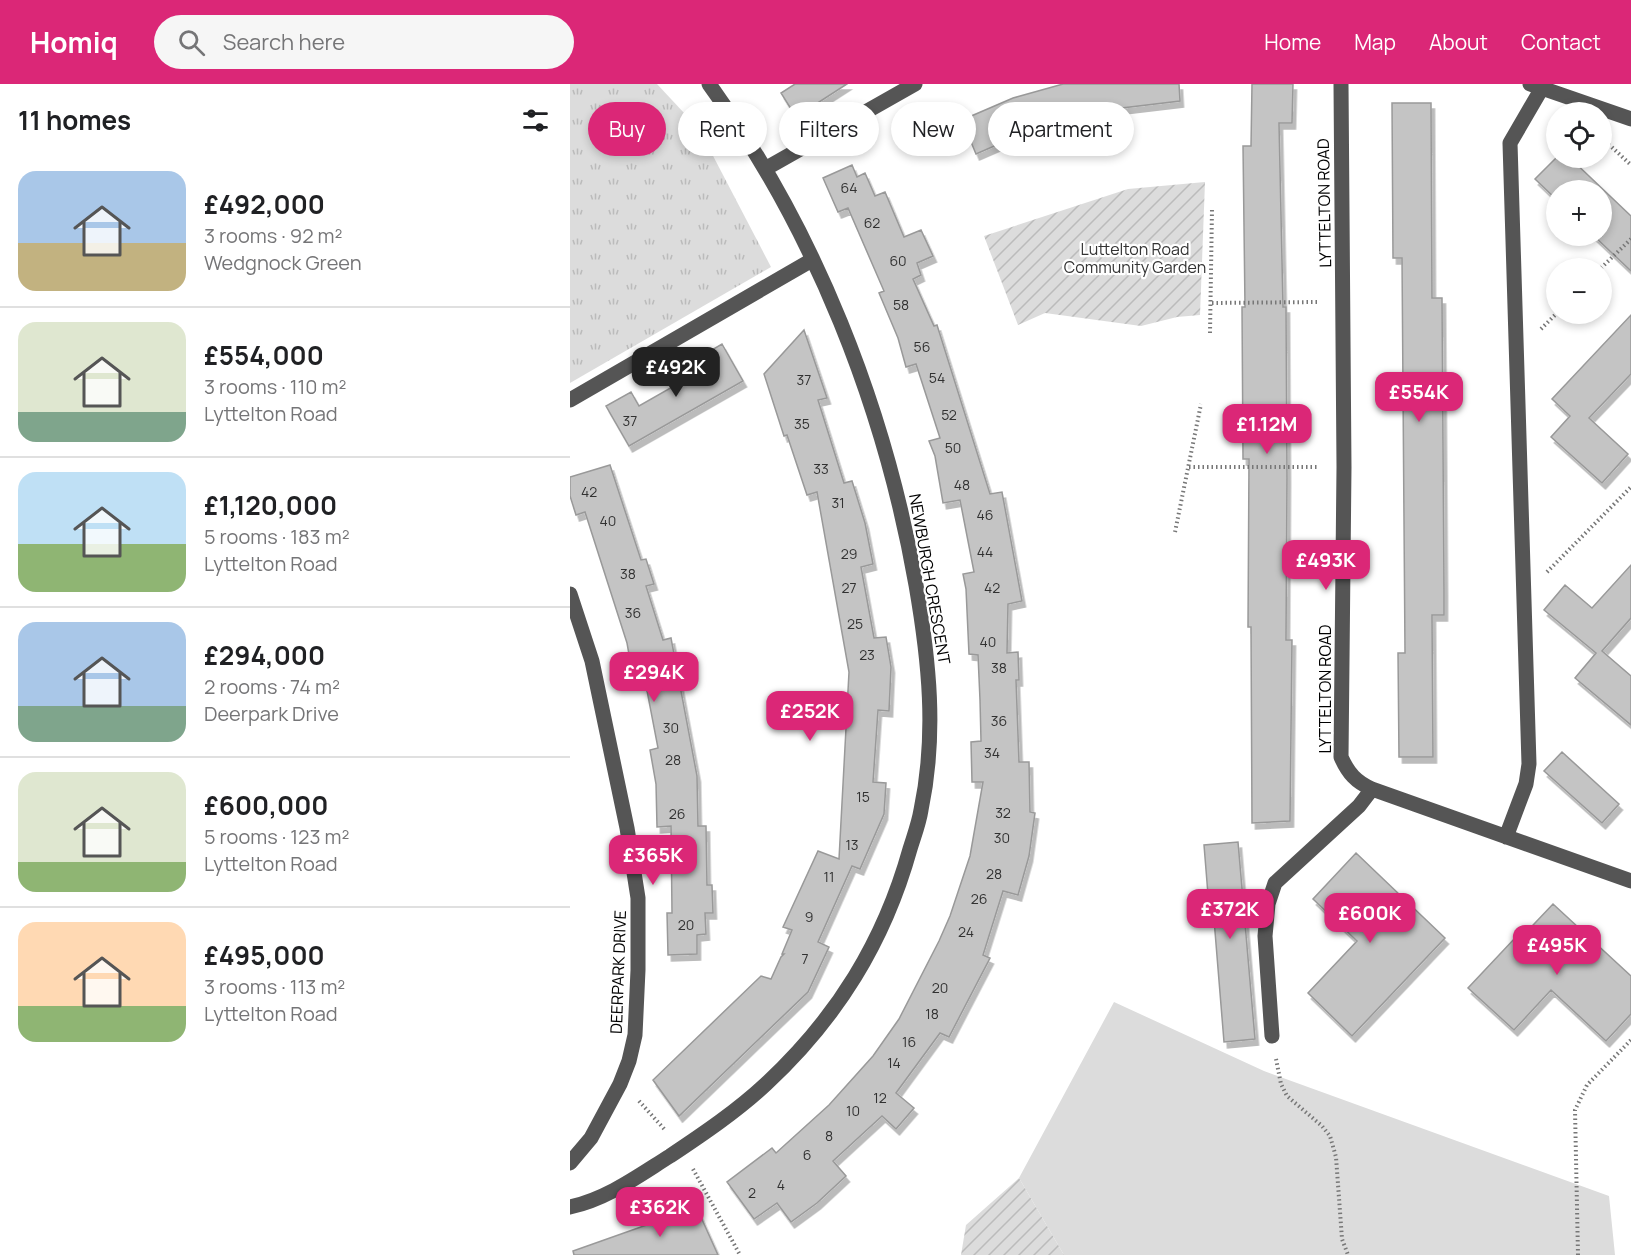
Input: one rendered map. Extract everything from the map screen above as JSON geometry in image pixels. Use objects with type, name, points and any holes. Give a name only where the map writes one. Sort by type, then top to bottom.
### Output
[{"type":"street","name":"NEWBURGH CRESCENT","points":[[681,1148],[747,1102],[782,1070],[813,1036],[844,995],[867,958],[891,909],[921,811],[930,735],[930,680],[910,549],[894,484],[866,390],[842,325],[812,260],[765,169],[709,84]]},
{"type":"street","points":[[765,169],[915,84]]},
{"type":"street","name":"LYTTELTON ROAD","points":[[1341,84],[1344,467],[1341,757],[1350,774],[1360,784],[1631,881]]},
{"type":"street","points":[[1506,837],[1526,784],[1529,764],[1510,143],[1536,86],[1631,119]]},
{"type":"street","points":[[570,400],[812,260]]},
{"type":"street","name":"DEERPARK DRIVE","points":[[570,594],[592,661],[627,828],[638,898],[635,1035],[629,1061],[621,1084],[591,1138],[570,1163]]},
{"type":"street","points":[[1272,1036],[1265,936],[1268,904],[1275,883],[1359,806],[1372,789]]},
{"type":"street","points":[[570,1207],[589,1203],[630,1182],[681,1148]]},
{"type":"path","points":[[1612,147],[1631,165]]},
{"type":"path","points":[[1210,333],[1212,209]]},
{"type":"path","points":[[1611,258],[1631,238]]},
{"type":"path","points":[[1212,303],[1343,302]]},
{"type":"path","points":[[1175,532],[1201,404]]},
{"type":"path","points":[[1189,467],[1344,467]]},
{"type":"path","points":[[1523,596],[1631,487]]},
{"type":"path","points":[[1272,1036],[1281,1084],[1287,1096],[1322,1126],[1330,1136],[1336,1157],[1342,1239],[1348,1255]]},
{"type":"path","points":[[1578,1255],[1575,1110],[1587,1085],[1631,1040]]},
{"type":"path","points":[[621,1084],[681,1148],[740,1255]]},
{"type":"green space","points":[[570,84],[657,84],[678,106],[678,156],[713,156],[771,267],[570,383]]},
{"type":"green space","name":"Luttelton Road Community Garden","points":[[1205,182],[1200,315],[1177,317],[1141,326],[1045,313],[1018,325],[984,236],[1128,189]]},
{"type":"green space","points":[[1114,1002],[1264,1071],[1609,1196],[1615,1255],[1064,1255],[1019,1178]]},
{"type":"green space","points":[[1019,1178],[1064,1255],[961,1255],[966,1225]]},
{"type":"building","points":[[795,84],[847,84],[819,102],[787,102],[781,93]]},
{"type":"building","points":[[1063,84],[1179,84],[1180,101],[1134,107],[1134,102],[1004,102]]},
{"type":"building","points":[[1252,84],[1293,84],[1292,123],[1279,123],[1283,307],[1286,307],[1286,640],[1292,640],[1290,821],[1252,823],[1251,627],[1248,627],[1249,459],[1243,459],[1242,307],[1245,307],[1243,146],[1251,146]]},
{"type":"building","points":[[1392,103],[1431,103],[1432,298],[1442,298],[1444,589],[1444,615],[1432,615],[1433,757],[1399,757],[1398,653],[1405,653],[1402,258],[1393,258]]},
{"type":"building","points":[[988,109],[988,149],[976,154],[976,114]]},
{"type":"building","points":[[852,165],[857,177],[865,173],[875,196],[885,192],[904,237],[921,230],[933,256],[917,263],[921,275],[913,279],[934,326],[937,325],[990,494],[1002,492],[1022,601],[1008,604],[1007,653],[1018,652],[1019,680],[1016,680],[1019,762],[1029,762],[1030,812],[1035,813],[1029,856],[1018,895],[1003,891],[983,955],[990,958],[949,1037],[940,1033],[896,1093],[914,1108],[896,1129],[882,1116],[833,1161],[846,1176],[817,1203],[791,1222],[777,1203],[754,1219],[727,1182],[772,1148],[776,1153],[829,1105],[873,1056],[899,1019],[950,916],[970,856],[983,782],[972,782],[971,742],[981,741],[980,700],[978,655],[969,654],[966,589],[963,574],[974,572],[960,500],[943,503],[935,456],[929,441],[940,438],[916,364],[906,367],[898,338],[879,293],[884,291],[848,208],[838,212],[823,178]]},
{"type":"building","points":[[1546,168],[1581,168],[1593,180],[1546,180],[1546,190],[1535,179]]},
{"type":"building","points":[[1612,198],[1631,216],[1631,271],[1605,246],[1612,246]]},
{"type":"building","points":[[1631,315],[1631,374],[1589,418],[1628,454],[1602,483],[1551,437],[1570,416],[1552,399]]},
{"type":"building","points":[[804,330],[827,398],[818,400],[844,483],[852,481],[865,523],[873,564],[861,567],[874,638],[886,637],[891,667],[889,711],[878,710],[873,782],[886,783],[884,814],[860,869],[852,866],[818,942],[829,947],[808,992],[679,1116],[653,1080],[761,976],[771,979],[784,954],[782,954],[792,930],[783,927],[818,851],[839,859],[849,672],[817,492],[807,495],[787,435],[784,436],[764,374]]},
{"type":"building","points":[[722,344],[743,381],[629,446],[606,406],[631,392],[639,406],[704,369],[698,358]]},
{"type":"building","points":[[610,465],[641,560],[646,559],[654,584],[646,586],[663,640],[671,638],[697,776],[698,826],[706,826],[707,885],[712,885],[713,913],[705,913],[706,934],[697,935],[697,954],[668,955],[667,913],[672,913],[671,826],[657,827],[656,784],[650,750],[658,748],[644,675],[633,677],[627,643],[585,512],[576,515],[570,496],[570,477]]},
{"type":"building","points":[[1631,565],[1631,618],[1602,651],[1631,676],[1631,725],[1575,678],[1596,653],[1544,610],[1565,585],[1592,608]]},
{"type":"building","points":[[1562,752],[1619,804],[1602,823],[1544,771]]},
{"type":"building","points":[[1238,842],[1255,1039],[1224,1042],[1213,907],[1209,907],[1204,845]]},
{"type":"building","points":[[1356,853],[1445,938],[1352,1036],[1308,993],[1357,941],[1313,899]]},
{"type":"building","points":[[1553,904],[1631,976],[1631,1014],[1606,1041],[1551,990],[1514,1030],[1468,988],[1515,938],[1518,941]]},
{"type":"building","points":[[695,1204],[718,1255],[574,1255],[573,1251],[655,1222]]}]
